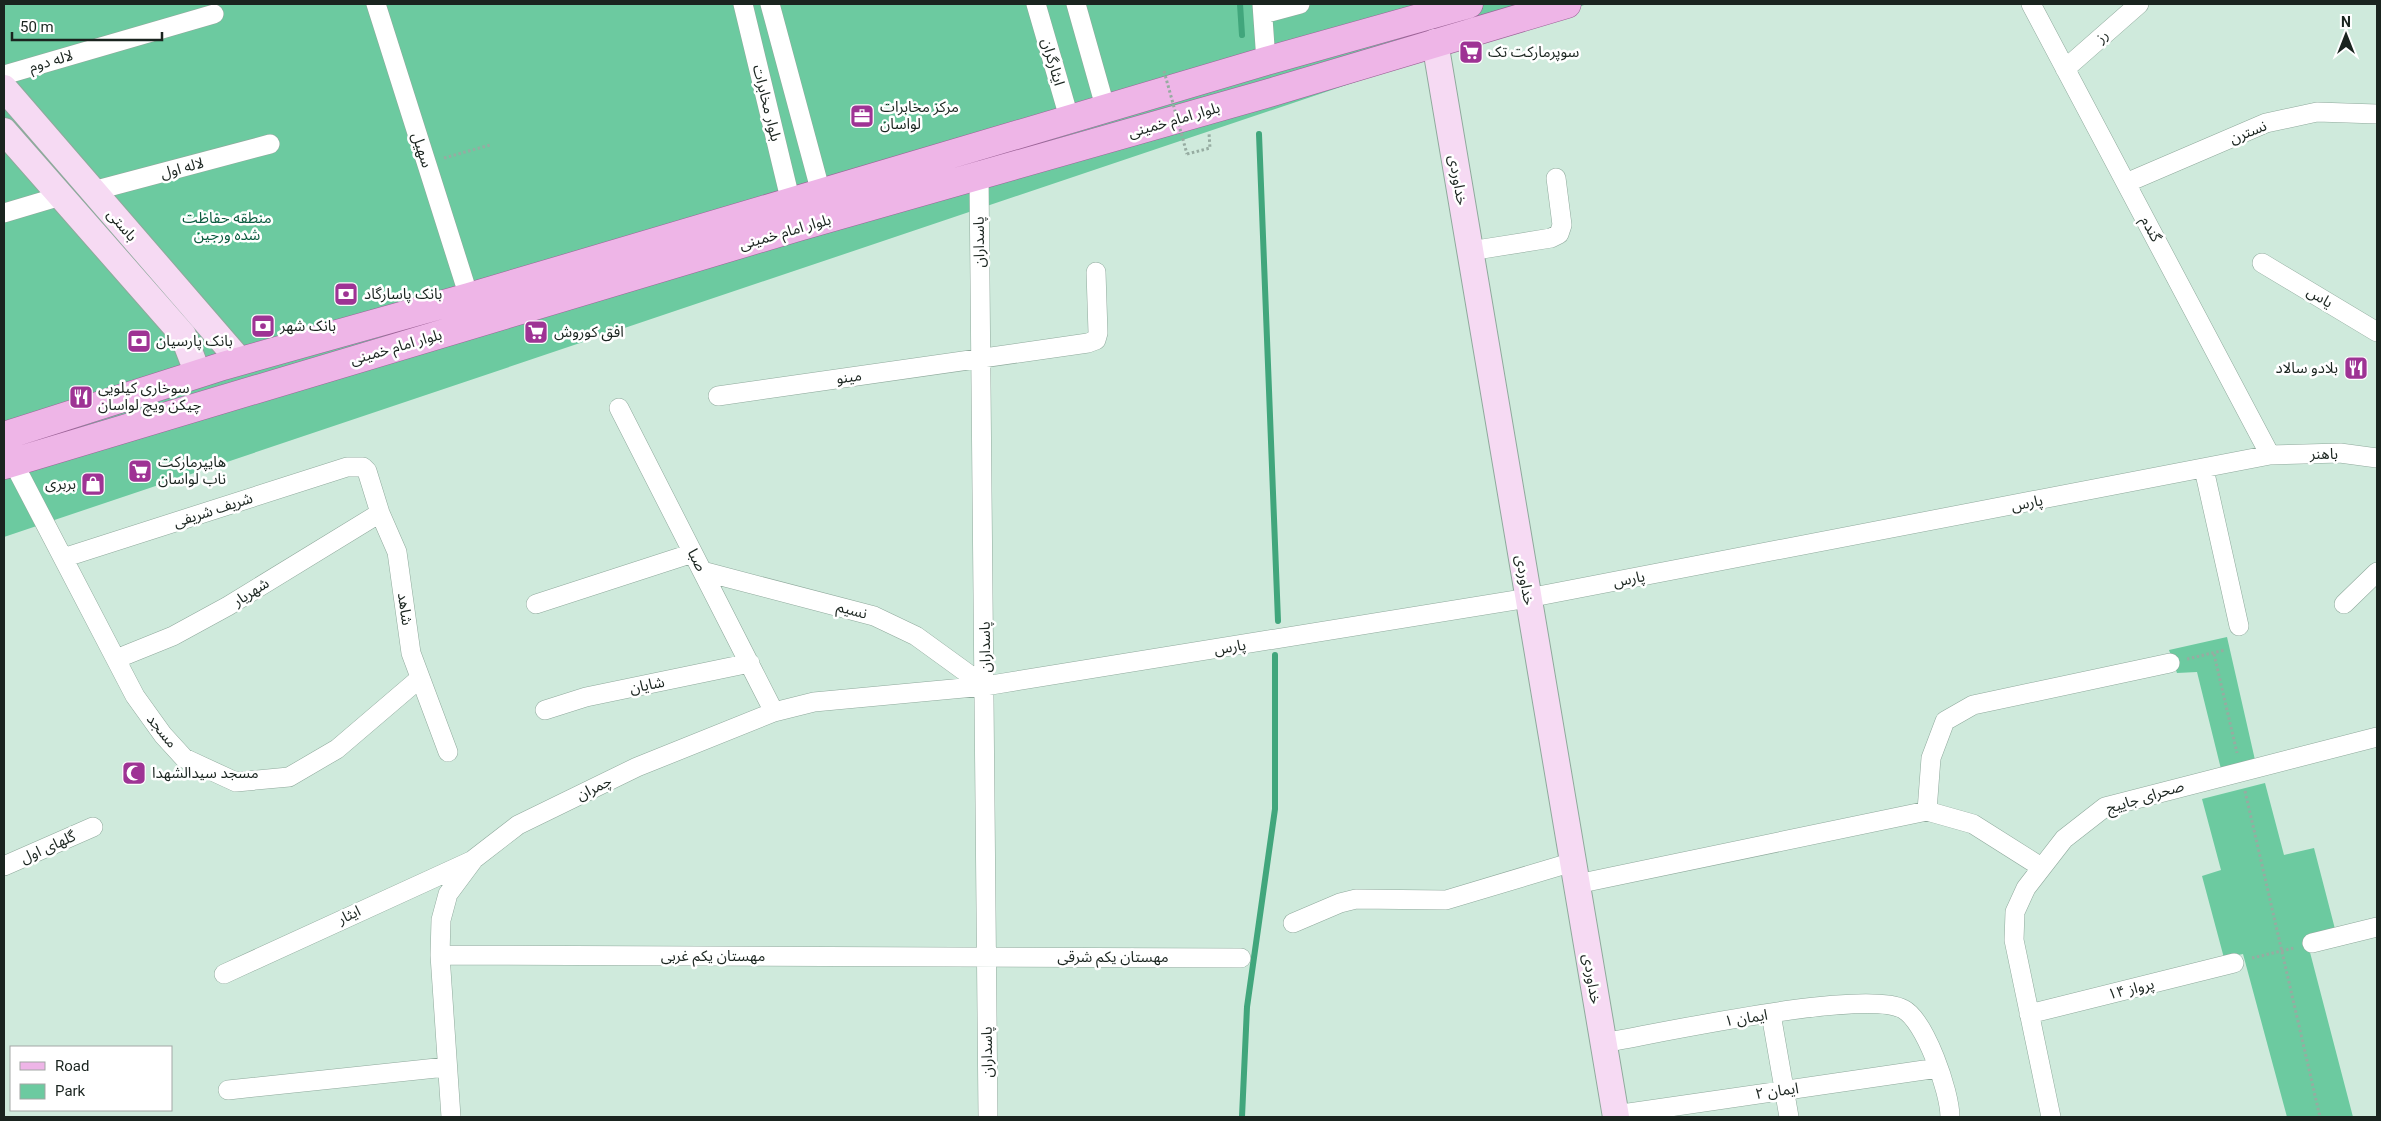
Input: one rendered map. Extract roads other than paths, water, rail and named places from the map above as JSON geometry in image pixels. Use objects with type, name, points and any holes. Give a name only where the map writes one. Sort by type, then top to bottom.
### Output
[{"type":"main road","name":"بلوار امام خمینی","points":[[824,207],[1070,121],[1266,61],[1469,4]]},
{"type":"main road","name":"بلوار امام خمینی","points":[[4,436],[240,361],[469,297],[824,207],[979,176],[1269,93],[1567,4]]},
{"type":"main road","name":"بلوار امام خمینی","points":[[8,464],[794,215]]},
{"type":"street","name":"سهیل","points":[[376,4],[469,297]]},
{"type":"street","name":"بلوار مخابرات","points":[[743,4],[794,215]]},
{"type":"street","name":"بلوار مخابرات","points":[[770,4],[824,207]]},
{"type":"street","name":"ایثارگران","points":[[1036,4],[1070,121]]},
{"type":"street","points":[[1076,4],[1106,110]]},
{"type":"street","points":[[1266,61],[1263,9],[1300,4]]},
{"type":"street","name":"گندم","points":[[2031,4],[2270,455]]},
{"type":"street","name":"رز","points":[[2065,69],[2139,4]]},
{"type":"street","name":"لاله دوم","points":[[4,75],[214,14]]},
{"type":"street","name":"خداوردی","points":[[1435,42],[1616,1116]]},
{"type":"street","name":"باستی","points":[[4,88],[240,361]]},
{"type":"street","name":"نسترن","points":[[2126,183],[2266,123],[2317,112],[2377,114]]},
{"type":"street","name":"باستی","points":[[4,131],[183,335],[198,374]]},
{"type":"street","name":"لاله اول","points":[[93,192],[270,144]]},
{"type":"street","name":"پاسداران","points":[[979,176],[988,1117]]},
{"type":"street","points":[[1470,251],[1551,238],[1559,234],[1562,225],[1556,178]]},
{"type":"street","points":[[4,212],[61,196]]},
{"type":"street","name":"یاس","points":[[2262,263],[2377,332]]},
{"type":"street","name":"مینو","points":[[718,396],[1096,340],[1098,333],[1096,272]]},
{"type":"street","name":"صبا","points":[[619,408],[774,712]]},
{"type":"street","name":"باهنر","points":[[2270,455],[2340,453],[2377,458]]},
{"type":"street","name":"پارس","points":[[985,686],[1528,598],[2270,455]]},
{"type":"street","name":"مسجد","points":[[8,464],[63,558],[135,696],[163,735],[184,758],[236,782],[290,777],[337,749],[419,679]]},
{"type":"street","name":"شریف شریفی","points":[[63,558],[347,467],[363,467]]},
{"type":"street","name":"شاهد","points":[[363,467],[367,471],[380,513],[397,552],[411,653],[419,679],[448,752]]},
{"type":"street","points":[[2204,469],[2239,626]]},
{"type":"street","name":"شهریار","points":[[116,659],[173,636],[220,611],[380,513]]},
{"type":"street","points":[[536,604],[693,552]]},
{"type":"street","name":"نسیم","points":[[702,571],[874,616],[916,636],[985,686]]},
{"type":"street","points":[[2344,604],[2377,572]]},
{"type":"street","name":"شایان","points":[[545,710],[586,696],[750,663]]},
{"type":"street","points":[[1927,811],[1931,758],[1945,722],[1973,705],[2170,663]]},
{"type":"street","name":"چمران","points":[[451,1117],[446,1067],[440,954],[441,920],[448,894],[474,859],[518,825],[637,767],[774,712],[814,702],[985,686]]},
{"type":"street","name":"صحرای جاییج","points":[[2051,1117],[2014,940],[2014,912],[2026,888],[2064,838],[2105,807],[2377,737]]},
{"type":"street","points":[[1293,923],[1340,903],[1356,899],[1446,900],[1575,873],[1927,811],[1973,824],[2041,867]]},
{"type":"street","name":"گلهای اول","points":[[4,866],[93,827]]},
{"type":"street","name":"ایثار","points":[[224,974],[474,859]]},
{"type":"street","points":[[2312,943],[2377,927]]},
{"type":"street","name":"مهستان یکم غربی","points":[[440,954],[986,956]]},
{"type":"street","name":"مهستان یکم شرقی","points":[[986,956],[1241,958]]},
{"type":"street","name":"پرواز ۱۴","points":[[2029,1014],[2234,963]]},
{"type":"street","name":"ایمان ۱","points":[[1603,1043],[1832,1005],[1890,1003],[1904,1009],[1916,1018],[1938,1068]]},
{"type":"street","points":[[1770,1014],[1789,1117]]},
{"type":"street","points":[[228,1090],[446,1067]]},
{"type":"street","points":[[1938,1068],[1947,1092],[1950,1117]]},
{"type":"street","name":"ایمان ۲","points":[[1616,1116],[1938,1068]]},
{"type":"waterway","points":[[1240,4],[1242,35]]},
{"type":"waterway","points":[[1259,134],[1278,621]]},
{"type":"waterway","points":[[1242,1117],[1247,1007],[1275,809],[1275,655]]},
{"type":"place","name":"سوپرمارکت تک","points":[[1471,52]]},
{"type":"place","name":"مرکز مخابرات لواسان","points":[[862,116]]},
{"type":"place","name":"بانک پاسارگاد","points":[[346,294]]},
{"type":"place","name":"بانک شهر","points":[[263,326]]},
{"type":"place","name":"افق کوروش","points":[[536,332]]},
{"type":"place","name":"بانک پارسیان","points":[[139,341]]},
{"type":"place","name":"بلادو سالاد","points":[[2356,368]]},
{"type":"place","name":"سوخاری کیلویی چیکن ویچ لواسان","points":[[81,397]]},
{"type":"place","name":"هایپرمارکت ناب لواسان","points":[[140,471]]},
{"type":"place","name":"بربری","points":[[93,484]]},
{"type":"place","name":"مسجد سیدالشهدا","points":[[134,773]]},
{"type":"park label","name":"منطقه حفاظت شده ورجین","points":[[227,226]]}]
